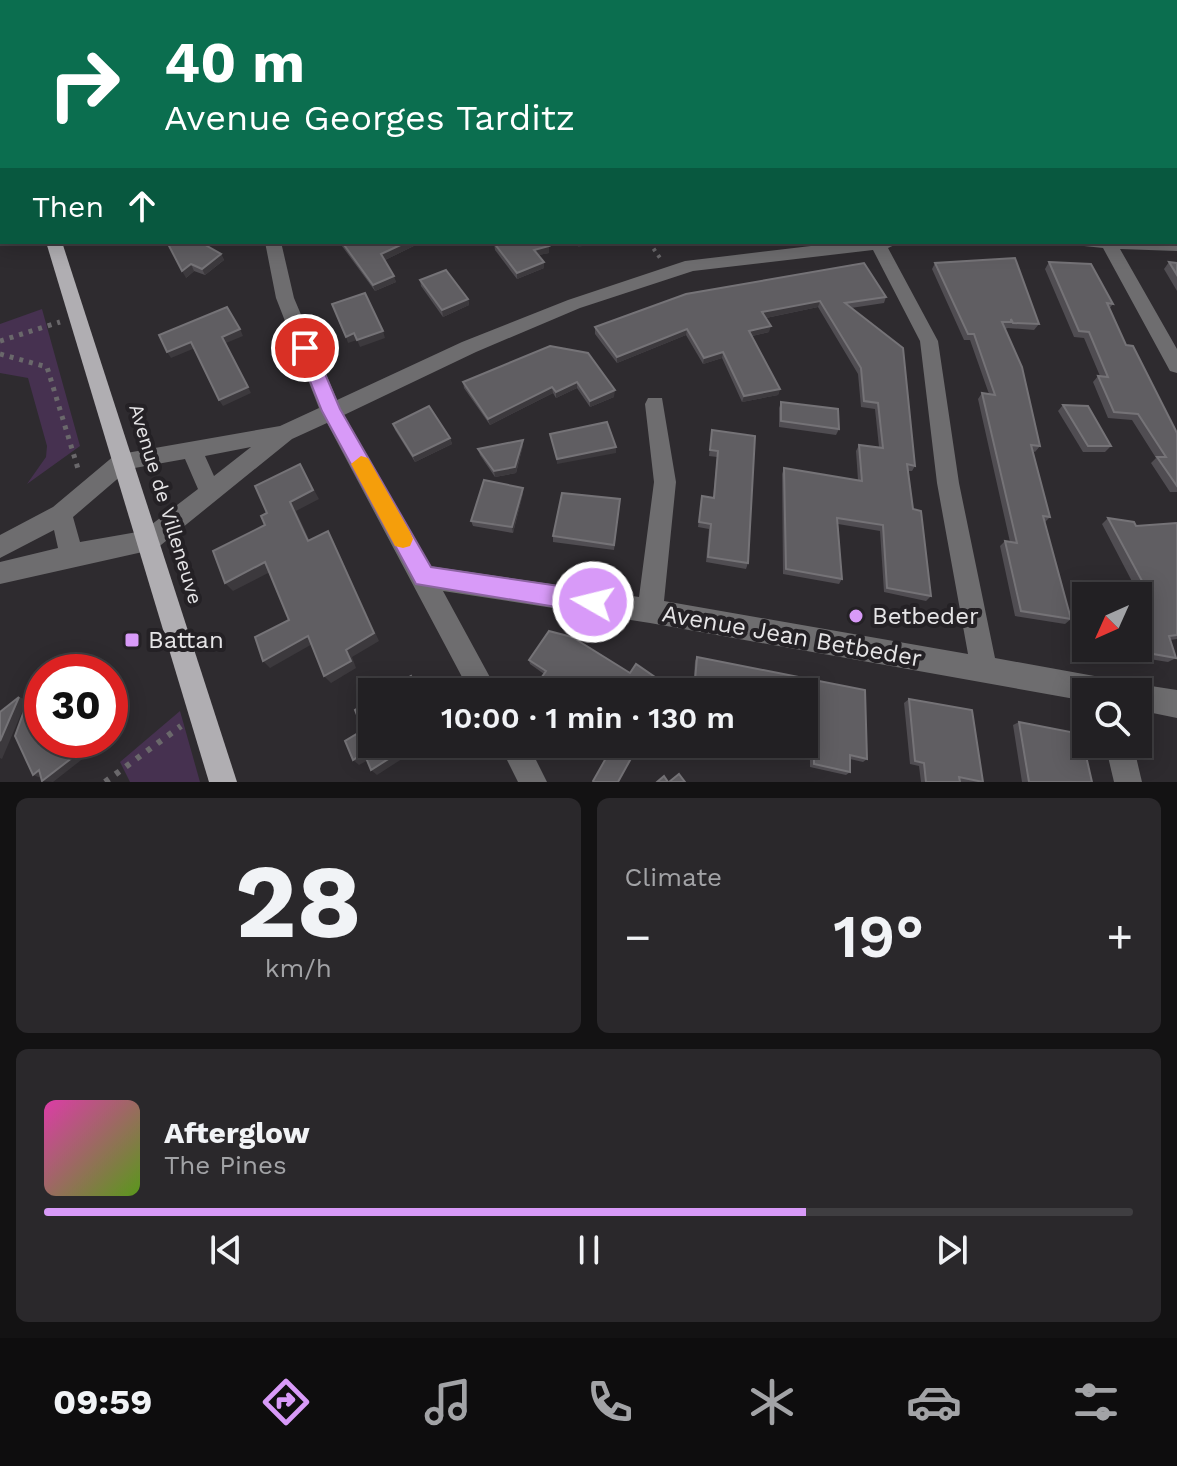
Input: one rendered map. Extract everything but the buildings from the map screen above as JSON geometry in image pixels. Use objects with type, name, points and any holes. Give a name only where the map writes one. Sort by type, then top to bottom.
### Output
[{"type":"main road","name":"Avenue de Villeneuve","points":[[55,244],[223,782]]},
{"type":"street","points":[[273,244],[285,298],[331,411],[478,678]]},
{"type":"street","points":[[0,573],[73,558],[101,548],[148,541],[209,489],[285,433],[469,347],[574,304],[691,265],[861,244]]},
{"type":"street","points":[[878,244],[929,341],[948,483],[984,670]]},
{"type":"street","points":[[1109,244],[1177,366]]},
{"type":"street","points":[[1142,244],[1177,246]]},
{"type":"street","points":[[650,611],[665,482],[655,404]]},
{"type":"street","points":[[0,547],[61,514],[123,461],[285,433]]},
{"type":"street","points":[[192,451],[209,489]]},
{"type":"street","points":[[61,514],[73,558]]},
{"type":"street","name":"Avenue Jean Betbeder","points":[[424,577],[650,611],[1072,686]]},
{"type":"street","points":[[1152,700],[1177,704]]},
{"type":"street","points":[[520,758],[533,782]]},
{"type":"street","points":[[1122,758],[1128,782]]},
{"type":"path","points":[[0,341],[78,316]]},
{"type":"path","points":[[0,354],[47,367],[85,493]]},
{"type":"path","points":[[105,782],[172,730],[202,714]]},
{"type":"shaded area","points":[[42,309],[80,446],[27,484],[46,457],[47,446],[28,378],[0,373],[0,324]]},
{"type":"shaded area","points":[[180,711],[200,782],[130,782],[120,762]]},
{"type":"slow traffic","points":[[361,464],[403,539]]},
{"type":"place","name":"Betbeder","points":[[856,616]]},
{"type":"place","name":"Battan","points":[[132,640]]},
{"type":"route","points":[[305,348],[331,411],[424,577],[593,602]]}]
